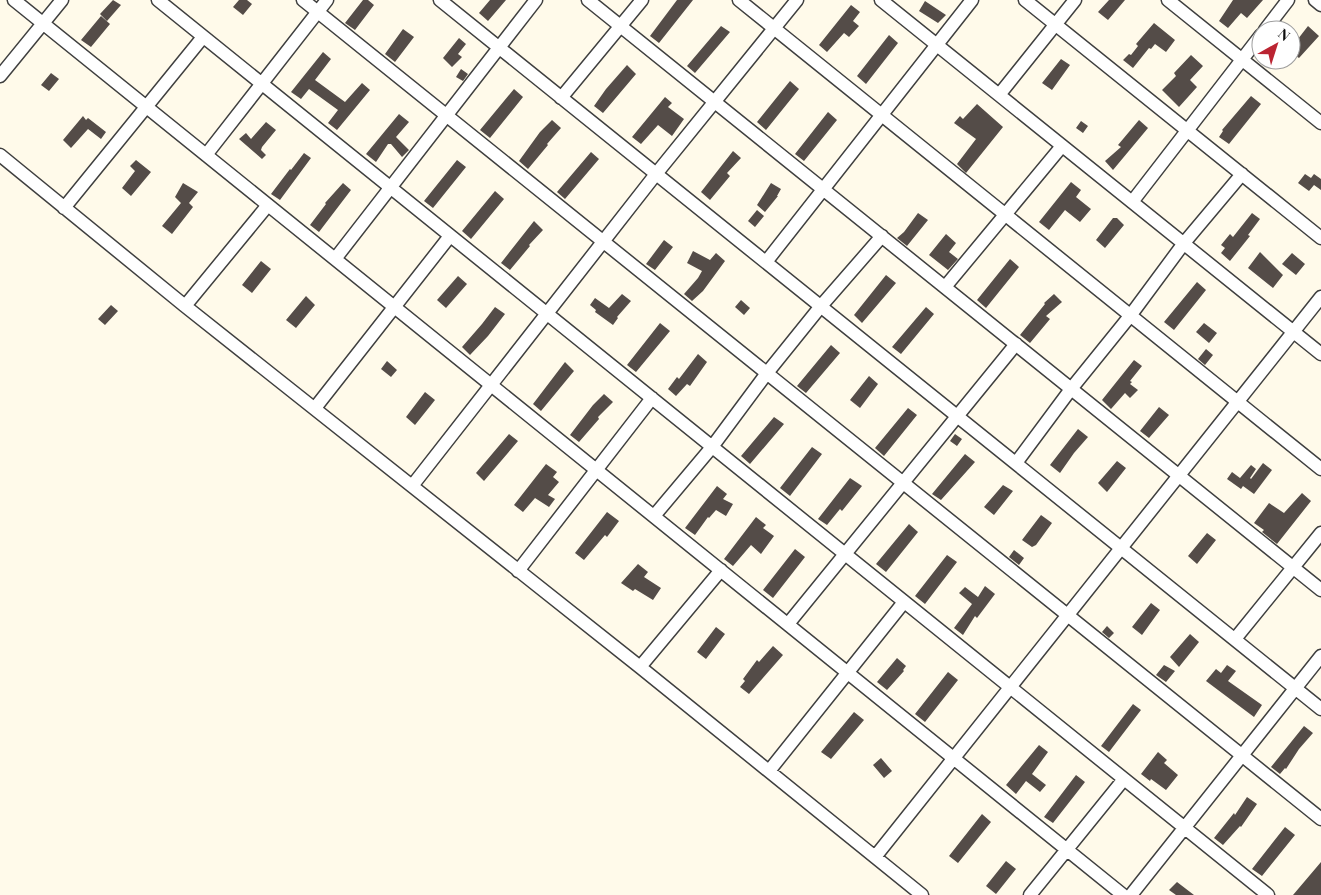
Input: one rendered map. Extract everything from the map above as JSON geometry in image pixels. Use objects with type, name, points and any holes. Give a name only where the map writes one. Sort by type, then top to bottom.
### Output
[{"type":"street","points":[[14,0],[1123,895]]},
{"type":"street","points":[[0,76],[62,0]]},
{"type":"street","points":[[158,0],[1268,895]]},
{"type":"street","points":[[303,0],[1321,820]]},
{"type":"street","points":[[206,155],[327,0]]},
{"type":"street","points":[[440,0],[1321,708]]},
{"type":"street","points":[[335,259],[536,0]]},
{"type":"street","points":[[588,0],[1321,590]]},
{"type":"street","points":[[562,98],[642,0]]},
{"type":"street","points":[[739,0],[1321,469]]},
{"type":"street","points":[[412,486],[656,174],[797,0]]},
{"type":"street","points":[[881,0],[1321,354]]},
{"type":"street","points":[[766,262],[972,0]]},
{"type":"street","points":[[1025,0],[1321,238]]},
{"type":"street","points":[[999,95],[1075,0]]},
{"type":"street","points":[[1168,0],[1321,123]]},
{"type":"street","points":[[1273,20],[1288,0]]},
{"type":"street","points":[[1315,0],[1321,5]]},
{"type":"street","points":[[64,208],[204,37]]},
{"type":"street","points":[[1132,202],[1251,49]]},
{"type":"street","points":[[945,288],[1062,146]]},
{"type":"street","points":[[0,155],[185,306],[640,667],[922,895]]},
{"type":"street","points":[[1016,463],[1184,243],[1242,174]]},
{"type":"street","points":[[185,306],[268,205]]},
{"type":"street","points":[[315,408],[450,236]]},
{"type":"street","points":[[654,516],[712,447],[821,306],[882,236]]},
{"type":"street","points":[[875,857],[1321,297]]},
{"type":"street","points":[[788,624],[1016,344]]},
{"type":"street","points":[[518,571],[652,398]]},
{"type":"street","points":[[1235,639],[1321,533]]},
{"type":"street","points":[[640,667],[721,570]]},
{"type":"street","points":[[769,771],[846,672],[904,602]]},
{"type":"street","points":[[1131,895],[1321,656]]},
{"type":"street","points":[[1030,895],[1124,779]]},
{"type":"building","points":[[113,0],[121,5],[107,21],[100,14]]},
{"type":"building","points":[[239,0],[247,0],[252,4],[243,15],[233,7]]},
{"type":"building","points":[[363,0],[368,0],[374,5],[355,30],[345,23]]},
{"type":"building","points":[[490,0],[506,0],[488,21],[479,13]]},
{"type":"building","points":[[677,0],[693,0],[659,43],[650,36]]},
{"type":"building","points":[[1109,0],[1125,0],[1108,20],[1098,12]]},
{"type":"building","points":[[1233,0],[1263,0],[1247,18],[1241,13],[1228,28],[1219,21]]},
{"type":"building","points":[[925,1],[946,15],[938,23],[919,11]]},
{"type":"building","points":[[851,5],[860,12],[853,21],[859,26],[849,37],[844,33],[827,52],[819,45]]},
{"type":"building","points":[[101,16],[110,24],[91,47],[81,40]]},
{"type":"building","points":[[1154,23],[1175,40],[1166,52],[1155,44],[1151,49],[1149,48],[1133,68],[1123,60],[1129,54],[1131,55],[1138,46],[1136,44]]},
{"type":"building","points":[[721,26],[730,32],[695,73],[687,66]]},
{"type":"building","points":[[1308,26],[1319,36],[1301,56],[1301,35]]},
{"type":"building","points":[[403,29],[414,37],[395,62],[385,54]]},
{"type":"building","points":[[889,35],[898,43],[866,84],[857,76]]},
{"type":"building","points":[[459,38],[466,44],[458,54],[462,57],[452,67],[443,58]]},
{"type":"building","points":[[323,52],[331,59],[315,80],[345,102],[362,83],[370,90],[337,130],[328,123],[338,110],[309,89],[301,99],[291,92]]},
{"type":"building","points":[[1191,55],[1203,66],[1190,80],[1197,87],[1179,107],[1162,90],[1176,76],[1174,73]]},
{"type":"building","points":[[1061,59],[1070,65],[1052,90],[1042,83]]},
{"type":"building","points":[[627,65],[636,74],[603,113],[594,106]]},
{"type":"building","points":[[461,69],[468,74],[463,81],[456,77]]},
{"type":"building","points":[[51,73],[59,79],[49,91],[41,85]]},
{"type":"building","points":[[790,81],[799,89],[766,130],[757,122]]},
{"type":"building","points":[[514,89],[523,97],[490,138],[480,130]]},
{"type":"building","points":[[1251,96],[1261,104],[1229,144],[1219,137],[1222,130]]},
{"type":"building","points":[[665,97],[672,103],[668,107],[684,119],[672,136],[658,125],[641,144],[632,137]]},
{"type":"building","points":[[977,104],[1003,127],[966,173],[957,164],[976,139],[954,123],[960,116],[963,119]]},
{"type":"building","points":[[828,112],[837,120],[804,161],[795,154]]},
{"type":"building","points":[[399,114],[409,122],[396,137],[409,150],[402,157],[391,144],[388,144],[376,162],[366,154]]},
{"type":"building","points":[[83,116],[86,120],[88,118],[106,132],[101,139],[88,129],[71,148],[63,140]]},
{"type":"building","points":[[552,120],[561,128],[528,169],[519,161],[540,132]]},
{"type":"building","points":[[1139,120],[1148,128],[1113,170],[1105,161],[1121,147],[1118,145]]},
{"type":"building","points":[[1081,121],[1088,126],[1083,133],[1076,128]]},
{"type":"building","points":[[266,122],[276,130],[262,147],[261,150],[266,155],[262,159],[239,139],[246,133],[251,139]]},
{"type":"building","points":[[733,151],[741,158],[727,173],[730,176],[710,200],[701,192]]},
{"type":"building","points":[[591,152],[599,159],[565,199],[557,192]]},
{"type":"building","points":[[304,153],[311,158],[280,200],[271,194]]},
{"type":"building","points":[[136,160],[151,172],[131,196],[122,188],[135,171],[130,166]]},
{"type":"building","points":[[457,160],[466,167],[433,208],[424,201]]},
{"type":"building","points":[[1305,174],[1311,178],[1314,174],[1321,179],[1321,190],[1314,185],[1309,191],[1298,183]]},
{"type":"building","points":[[1071,182],[1081,190],[1076,197],[1091,209],[1080,222],[1065,210],[1049,230],[1039,222]]},
{"type":"building","points":[[183,183],[198,192],[189,203],[193,207],[172,234],[162,226],[181,203],[175,197]]},
{"type":"building","points":[[343,183],[351,190],[319,232],[310,225],[325,203]]},
{"type":"building","points":[[771,183],[781,189],[778,196],[765,212],[757,205]]},
{"type":"building","points":[[495,191],[504,199],[471,239],[462,231]]},
{"type":"building","points":[[757,210],[764,216],[755,227],[748,221]]},
{"type":"building","points":[[918,213],[928,220],[907,246],[897,238],[904,232]]},
{"type":"building","points":[[1252,213],[1260,219],[1248,235],[1250,236],[1230,261],[1221,253],[1225,248],[1221,245],[1230,234],[1233,237]]},
{"type":"building","points":[[1113,218],[1117,218],[1124,225],[1105,248],[1096,240]]},
{"type":"building","points":[[534,221],[543,230],[510,270],[501,263]]},
{"type":"building","points":[[946,234],[956,243],[949,252],[958,259],[948,270],[929,255]]},
{"type":"building","points":[[664,240],[673,247],[655,270],[646,264]]},
{"type":"building","points":[[693,251],[710,260],[716,253],[725,261],[703,291],[692,301],[684,294],[702,271],[687,263]]},
{"type":"building","points":[[1260,252],[1283,275],[1273,288],[1248,268]]},
{"type":"building","points":[[1292,253],[1305,264],[1296,275],[1282,264]]},
{"type":"building","points":[[1010,259],[1019,267],[986,308],[977,300]]},
{"type":"building","points":[[261,261],[271,269],[252,293],[242,285]]},
{"type":"building","points":[[886,275],[896,283],[862,323],[854,315]]},
{"type":"building","points":[[458,276],[467,284],[446,308],[437,300]]},
{"type":"building","points":[[1197,282],[1206,290],[1174,330],[1164,322]]},
{"type":"building","points":[[622,294],[631,301],[617,317],[613,325],[595,312],[596,310],[590,305],[595,298],[609,308]]},
{"type":"building","points":[[1054,294],[1062,302],[1046,316],[1050,319],[1030,343],[1020,335],[1044,303]]},
{"type":"building","points":[[306,296],[315,305],[296,328],[286,320]]},
{"type":"building","points":[[741,300],[750,308],[744,315],[735,307]]},
{"type":"building","points":[[111,305],[118,311],[105,325],[98,319]]},
{"type":"building","points":[[495,307],[505,314],[470,355],[462,347]]},
{"type":"building","points":[[926,307],[934,314],[901,354],[892,347]]},
{"type":"building","points":[[660,323],[670,331],[636,372],[627,365]]},
{"type":"building","points":[[1204,323],[1217,333],[1209,343],[1196,332]]},
{"type":"building","points":[[831,345],[840,353],[806,393],[797,386]]},
{"type":"building","points":[[1206,349],[1213,355],[1205,365],[1198,359]]},
{"type":"building","points":[[698,354],[707,362],[690,386],[687,384],[676,396],[668,389],[677,377],[679,379]]},
{"type":"building","points":[[1134,360],[1142,366],[1130,381],[1132,382],[1130,384],[1138,390],[1130,398],[1125,393],[1111,409],[1102,400]]},
{"type":"building","points":[[387,361],[397,370],[391,377],[381,369]]},
{"type":"building","points":[[565,362],[574,371],[541,411],[533,404]]},
{"type":"building","points":[[869,376],[878,384],[860,408],[850,400]]},
{"type":"building","points":[[425,392],[435,400],[415,425],[406,417]]},
{"type":"building","points":[[604,394],[613,402],[598,417],[599,419],[579,442],[570,435]]},
{"type":"building","points":[[1159,407],[1169,415],[1149,438],[1140,431]]},
{"type":"building","points":[[908,408],[917,415],[884,456],[875,448]]},
{"type":"building","points":[[774,417],[784,424],[750,464],[741,456]]},
{"type":"building","points":[[1078,429],[1088,437],[1060,473],[1050,465]]},
{"type":"building","points":[[509,434],[518,441],[484,481],[476,473]]},
{"type":"building","points":[[955,434],[962,439],[957,446],[950,441]]},
{"type":"building","points":[[812,447],[822,454],[790,496],[780,488]]},
{"type":"building","points":[[965,454],[975,462],[941,500],[932,494]]},
{"type":"building","points":[[1117,461],[1126,468],[1107,492],[1098,483]]},
{"type":"building","points":[[1263,463],[1272,470],[1254,494],[1243,486],[1241,489],[1227,479],[1232,472],[1240,478],[1251,465],[1256,469],[1251,479]]},
{"type":"building","points":[[546,464],[557,472],[553,477],[559,482],[548,495],[555,499],[549,507],[535,498],[523,512],[514,505]]},
{"type":"building","points":[[850,478],[862,486],[842,511],[840,509],[827,525],[818,519]]},
{"type":"building","points":[[1003,485],[1013,491],[994,515],[984,507]]},
{"type":"building","points":[[717,486],[727,494],[723,499],[733,504],[726,516],[716,510],[708,517],[695,535],[685,528]]},
{"type":"building","points":[[1302,493],[1311,501],[1277,544],[1262,532],[1264,530],[1254,523],[1269,503],[1284,513]]},
{"type":"building","points":[[607,512],[619,521],[607,537],[605,535],[584,560],[575,553]]},
{"type":"building","points":[[1041,515],[1052,523],[1036,545],[1032,547],[1022,540]]},
{"type":"building","points":[[756,517],[766,525],[763,528],[774,536],[761,554],[751,545],[733,566],[724,559]]},
{"type":"building","points":[[909,524],[918,532],[886,572],[876,564]]},
{"type":"building","points":[[1207,533],[1216,540],[1197,564],[1188,556]]},
{"type":"building","points":[[795,549],[805,557],[773,598],[763,590]]},
{"type":"building","points":[[1014,550],[1024,558],[1019,565],[1009,557]]},
{"type":"building","points":[[947,555],[957,562],[925,604],[915,596]]},
{"type":"building","points":[[638,564],[648,572],[644,577],[661,588],[653,600],[621,583]]},
{"type":"building","points":[[985,586],[995,594],[977,618],[975,616],[963,635],[954,628],[972,604],[959,593],[965,587],[978,597]]},
{"type":"building","points":[[1151,603],[1160,610],[1142,635],[1132,627]]},
{"type":"building","points":[[1107,626],[1114,633],[1109,638],[1102,632]]},
{"type":"building","points":[[716,627],[725,634],[706,659],[697,652]]},
{"type":"building","points":[[1190,634],[1199,642],[1179,667],[1170,657]]},
{"type":"building","points":[[773,646],[783,655],[749,694],[740,687],[745,681],[743,679],[757,660],[759,662]]},
{"type":"building","points":[[897,658],[906,666],[904,671],[887,690],[877,682]]},
{"type":"building","points":[[1164,665],[1175,671],[1166,682],[1156,675]]},
{"type":"building","points":[[1227,665],[1236,671],[1228,681],[1262,705],[1254,717],[1206,681],[1216,669],[1221,673]]},
{"type":"building","points":[[948,672],[958,680],[925,722],[915,714]]},
{"type":"building","points":[[1133,704],[1141,710],[1109,752],[1101,746]]},
{"type":"building","points":[[854,712],[864,720],[831,759],[821,752]]},
{"type":"building","points":[[1304,726],[1313,733],[1299,749],[1286,769],[1280,774],[1271,767]]},
{"type":"building","points":[[1039,745],[1048,752],[1032,774],[1046,785],[1040,792],[1026,781],[1016,794],[1006,785]]},
{"type":"building","points":[[1158,752],[1167,760],[1164,763],[1178,775],[1166,790],[1141,774]]},
{"type":"building","points":[[881,758],[892,771],[884,778],[873,765]]},
{"type":"building","points":[[1076,775],[1085,782],[1053,823],[1044,817]]},
{"type":"building","points":[[1247,797],[1257,804],[1241,827],[1223,845],[1214,838],[1234,813],[1235,815]]},
{"type":"building","points":[[982,814],[991,822],[958,863],[949,856]]},
{"type":"building","points":[[1285,827],[1295,835],[1262,876],[1252,869]]},
{"type":"building","points":[[1006,861],[1016,869],[996,894],[986,886]]},
{"type":"building","points":[[1321,862],[1321,895],[1293,895]]},
{"type":"building","points":[[1177,882],[1194,895],[1176,895],[1169,890]]}]
